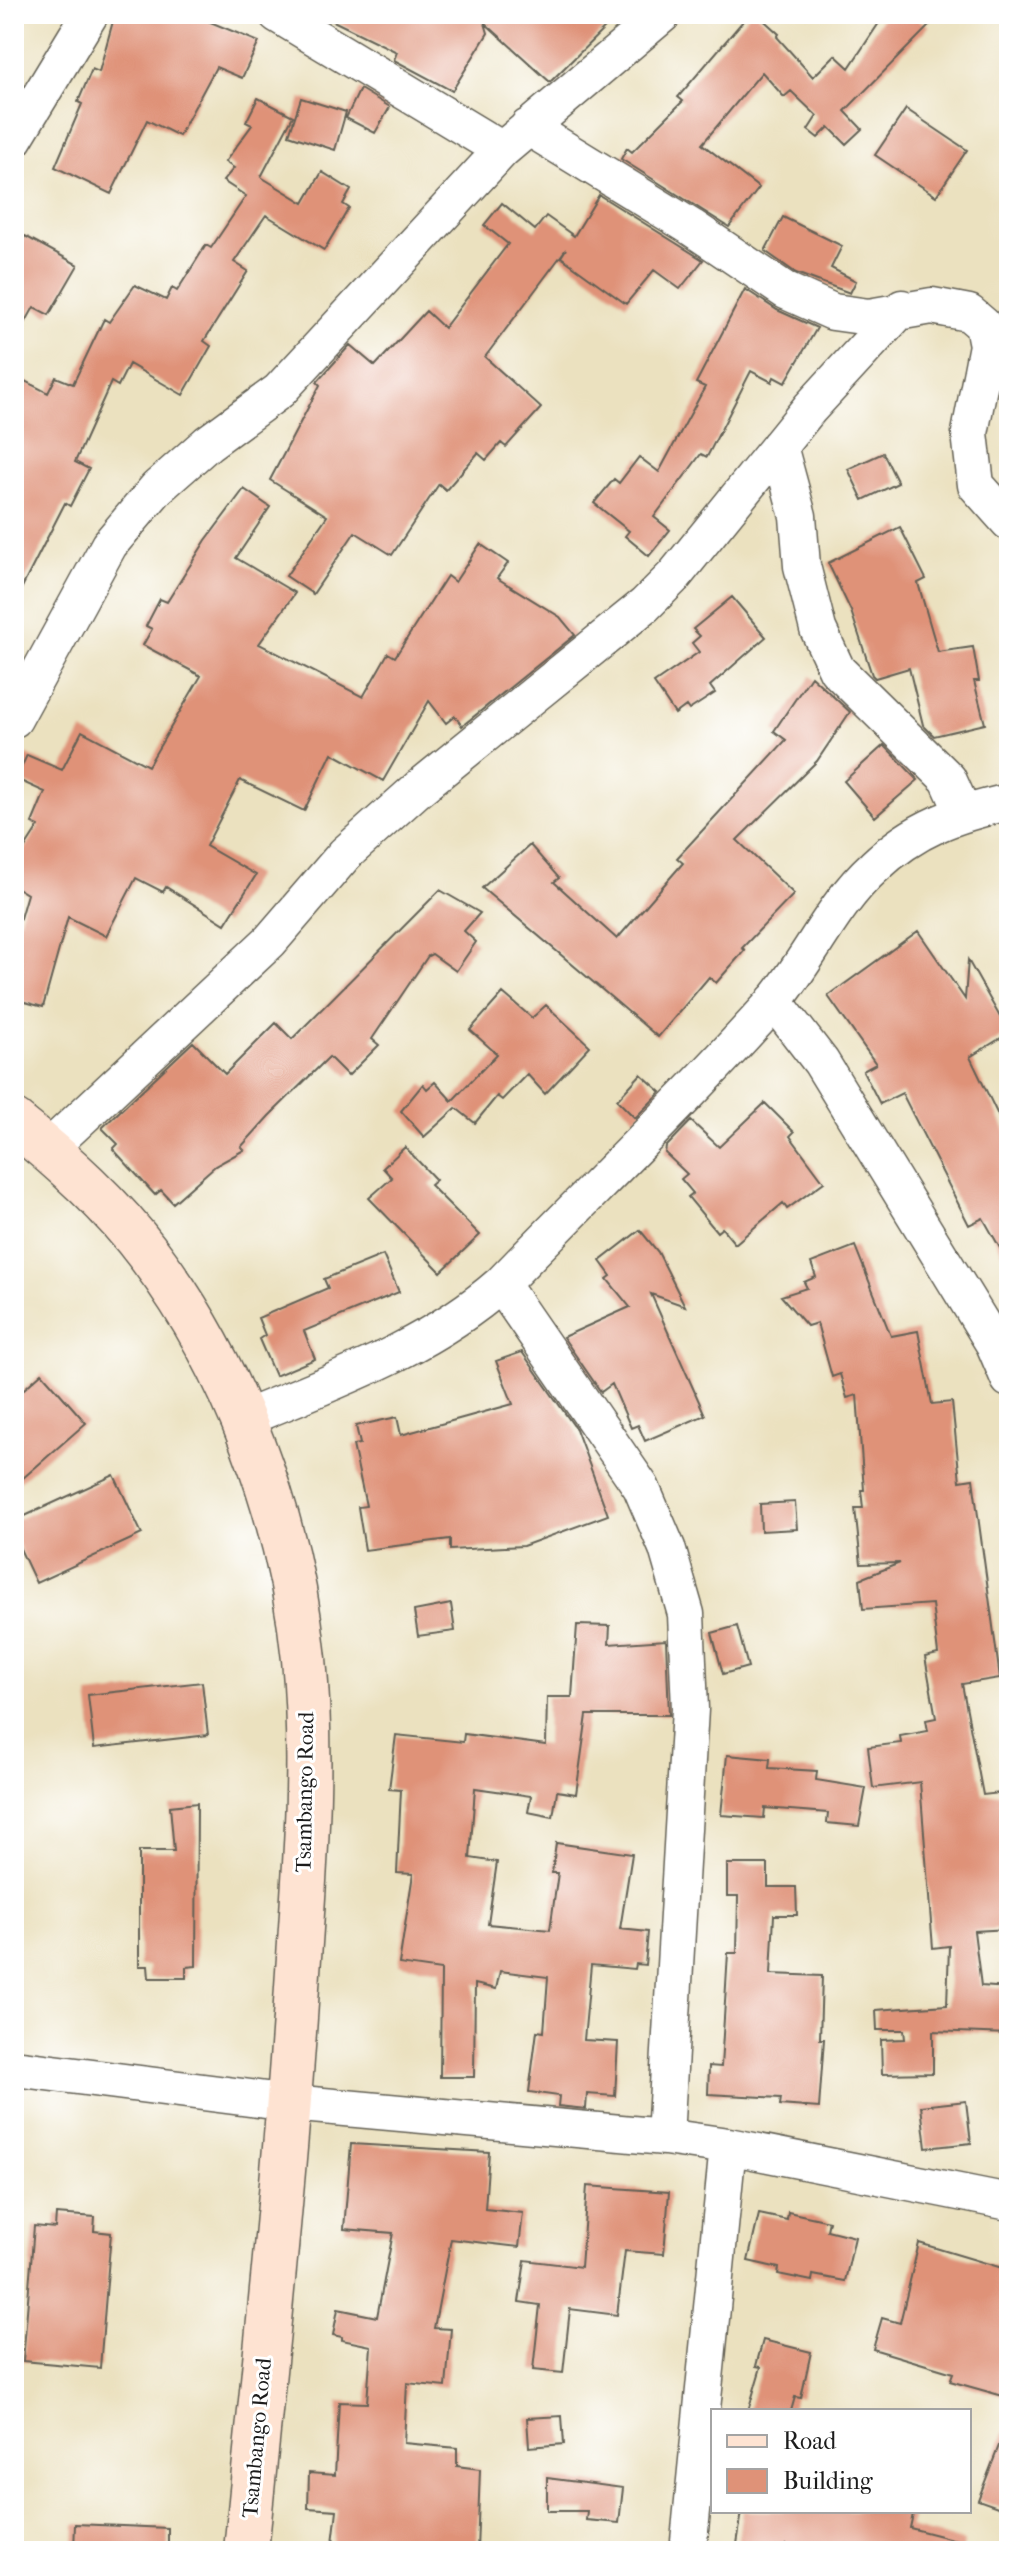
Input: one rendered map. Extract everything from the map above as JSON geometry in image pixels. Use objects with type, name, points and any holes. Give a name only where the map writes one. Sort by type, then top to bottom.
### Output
[{"type":"street","points":[[14,139],[90,14]]},
{"type":"street","points":[[277,14],[691,227],[786,291],[833,312],[869,317],[902,308],[932,306],[969,313],[983,325],[987,345],[970,433],[976,485],[1009,522]]},
{"type":"street","points":[[14,719],[26,660],[109,545],[157,488],[208,443],[279,391],[316,354],[371,287],[515,138],[663,14]]},
{"type":"street","points":[[48,1149],[270,941],[345,854],[419,788],[645,605],[674,576],[779,446],[902,308]]},
{"type":"street","points":[[779,446],[798,516],[802,566],[818,629],[837,670],[948,779],[963,812]]},
{"type":"street","points":[[241,1420],[399,1353],[471,1311],[501,1284],[774,1001],[825,927],[873,867],[927,826],[963,812],[1009,802]]},
{"type":"street","points":[[774,1001],[821,1062],[994,1344],[1009,1379]]},
{"type":"street","name":"Tsambango Road","points":[[14,1122],[48,1149],[118,1217],[150,1256],[202,1337],[241,1420],[262,1476],[293,1583],[304,1663],[308,1816],[290,2103],[246,2551]]},
{"type":"street","points":[[501,1284],[641,1487],[667,1548],[686,1614],[690,1709],[665,2137]]},
{"type":"street","points":[[14,2068],[290,2103],[665,2137],[728,2146],[1009,2202]]},
{"type":"street","points":[[688,2551],[728,2146]]},
{"type":"building","points":[[115,14],[191,14],[259,42],[242,78],[216,67],[179,136],[147,120],[111,194],[55,167],[82,104],[78,102],[92,69],[99,72]]},
{"type":"building","points":[[319,14],[619,14],[550,82],[485,23],[488,33],[452,91],[394,60],[397,52]]},
{"type":"building","points":[[749,14],[757,14],[779,34],[777,37],[813,77],[835,55],[849,68],[885,14],[911,14],[929,26],[845,111],[862,129],[846,144],[829,127],[818,138],[808,130],[817,116],[791,91],[784,97],[762,72],[702,144],[759,188],[729,227],[621,159],[627,148],[632,152],[683,101],[678,97]]},
{"type":"building","points":[[360,89],[390,107],[375,133],[346,118]]},
{"type":"building","points":[[258,98],[293,116],[261,177],[304,203],[322,172],[351,190],[343,204],[349,208],[324,250],[266,215],[234,262],[248,271],[204,341],[211,346],[183,395],[129,364],[118,386],[111,382],[75,462],[89,469],[70,506],[65,503],[14,603],[14,402],[25,381],[48,393],[56,377],[73,384],[104,319],[109,322],[135,285],[166,300],[172,288],[177,291],[206,245],[211,248],[246,196],[223,181],[234,168],[225,162],[252,125],[246,122]]},
{"type":"building","points":[[301,98],[346,112],[335,150],[289,135]]},
{"type":"building","points":[[906,109],[967,150],[936,196],[875,155]]},
{"type":"building","points":[[599,195],[703,260],[680,289],[654,270],[626,304],[561,257],[566,249],[485,357],[541,408],[506,447],[501,443],[486,460],[478,453],[446,490],[439,484],[392,555],[355,532],[313,594],[286,576],[327,516],[270,480],[320,385],[317,382],[350,345],[375,366],[426,311],[444,328],[508,244],[484,225],[502,203],[535,230],[546,216],[574,236]]},
{"type":"building","points":[[783,217],[842,246],[831,268],[856,281],[850,293],[796,273],[765,251]]},
{"type":"building","points":[[25,236],[78,265],[49,315],[34,307],[14,343],[14,256]]},
{"type":"building","points":[[745,289],[777,310],[817,328],[785,383],[774,377],[772,382],[751,371],[707,457],[701,454],[654,517],[670,530],[649,556],[625,536],[629,531],[594,503],[614,479],[619,483],[639,457],[659,472],[705,387],[696,383]]},
{"type":"building","points":[[883,453],[898,483],[863,500],[848,469]]},
{"type":"building","points":[[244,489],[270,507],[236,558],[295,593],[259,644],[363,697],[388,653],[395,657],[447,576],[455,582],[480,544],[508,563],[497,578],[560,617],[575,635],[462,726],[455,716],[446,723],[429,701],[383,781],[332,753],[304,811],[240,780],[206,846],[256,875],[225,924],[166,887],[163,892],[136,878],[106,936],[68,917],[43,1007],[14,999],[14,939],[27,894],[14,886],[14,865],[39,826],[32,823],[45,792],[16,779],[27,755],[62,770],[82,731],[148,766],[201,676],[143,645],[152,629],[146,626],[160,599],[167,602],[206,540]]},
{"type":"building","points":[[900,527],[926,579],[918,583],[938,652],[973,647],[979,681],[974,681],[985,724],[934,736],[923,725],[909,668],[875,678],[872,675],[851,611],[828,563]]},
{"type":"building","points":[[732,597],[766,637],[710,686],[715,693],[689,710],[686,706],[675,714],[654,683],[699,652],[692,643],[700,636],[693,629]]},
{"type":"building","points":[[811,676],[850,712],[817,761],[737,840],[794,894],[742,948],[745,950],[716,983],[709,977],[658,1037],[482,888],[530,845],[559,878],[554,882],[617,939],[683,863],[677,858],[786,740],[774,731]]},
{"type":"building","points":[[884,745],[918,780],[875,817],[844,781]]},
{"type":"building","points":[[440,890],[480,913],[464,931],[476,942],[456,971],[432,954],[428,956],[372,1039],[379,1045],[348,1076],[329,1057],[269,1116],[241,1147],[244,1150],[215,1166],[173,1203],[161,1190],[155,1195],[113,1149],[118,1144],[102,1128],[193,1042],[225,1074],[276,1023],[292,1039]]},
{"type":"building","points":[[918,931],[965,999],[968,960],[1009,1033],[970,1057],[1009,1138],[1009,1264],[983,1218],[969,1225],[902,1093],[880,1104],[863,1071],[876,1064],[828,996]]},
{"type":"building","points":[[503,993],[532,1018],[546,1005],[590,1046],[545,1094],[527,1074],[502,1100],[497,1096],[475,1123],[456,1108],[424,1137],[401,1111],[423,1084],[427,1089],[435,1082],[452,1101],[497,1054],[470,1030]]},
{"type":"building","points":[[641,1074],[661,1092],[635,1118],[617,1100]]},
{"type":"building","points":[[765,1103],[794,1132],[790,1136],[824,1182],[787,1209],[783,1203],[735,1244],[722,1228],[717,1232],[688,1197],[693,1193],[681,1179],[687,1174],[665,1153],[666,1147],[691,1121],[719,1147]]},
{"type":"building","points":[[405,1147],[436,1180],[430,1185],[480,1235],[441,1272],[369,1198],[392,1178],[383,1168]]},
{"type":"building","points":[[640,1230],[658,1252],[685,1306],[651,1294],[705,1415],[645,1441],[638,1425],[631,1428],[612,1384],[601,1392],[563,1337],[630,1307],[607,1279],[611,1276],[600,1261]]},
{"type":"building","points":[[855,1246],[891,1336],[918,1331],[932,1404],[952,1402],[960,1481],[973,1479],[1000,1678],[962,1684],[983,1795],[1009,1792],[1009,1929],[974,1931],[981,1986],[1009,1988],[1009,2034],[933,2031],[933,2073],[882,2074],[881,2040],[905,2039],[904,2030],[877,2030],[876,2010],[947,2005],[949,1946],[933,1948],[920,1782],[873,1788],[868,1747],[901,1743],[900,1736],[928,1731],[926,1720],[936,1718],[925,1657],[938,1654],[932,1604],[863,1609],[860,1579],[900,1563],[861,1564],[855,1508],[863,1508],[861,1490],[864,1490],[857,1395],[847,1398],[840,1374],[832,1377],[817,1323],[807,1326],[781,1296],[807,1288],[804,1282],[816,1277],[811,1263]]},
{"type":"building","points":[[383,1255],[399,1292],[304,1331],[315,1359],[275,1376],[259,1339],[265,1335],[258,1318],[328,1288],[324,1279]]},
{"type":"building","points":[[522,1352],[576,1429],[608,1515],[523,1546],[450,1550],[450,1539],[365,1550],[358,1507],[366,1506],[353,1445],[360,1444],[356,1426],[397,1417],[401,1435],[513,1404],[496,1361]]},
{"type":"building","points":[[42,1373],[86,1423],[14,1486],[14,1398]]},
{"type":"building","points":[[114,1475],[142,1534],[36,1583],[14,1536],[14,1521]]},
{"type":"building","points":[[795,1502],[797,1529],[761,1531],[760,1504]]},
{"type":"building","points":[[451,1604],[455,1631],[418,1636],[414,1611]]},
{"type":"building","points":[[577,1625],[610,1626],[609,1644],[666,1640],[669,1715],[587,1715],[576,1794],[557,1791],[553,1817],[528,1812],[531,1796],[475,1788],[470,1858],[497,1862],[488,1924],[550,1930],[558,1873],[552,1873],[556,1843],[632,1854],[620,1929],[648,1932],[645,1965],[636,1964],[635,1969],[591,1965],[584,2040],[618,2042],[615,2096],[587,2094],[586,2109],[558,2106],[559,2096],[529,2092],[537,2031],[544,2032],[548,1977],[500,1971],[496,1989],[475,1984],[474,2077],[440,2077],[441,1970],[399,1964],[413,1874],[397,1873],[401,1790],[389,1789],[396,1735],[463,1742],[464,1734],[546,1745],[547,1697],[572,1697]]},
{"type":"building","points":[[737,1626],[748,1667],[723,1674],[712,1633]]},
{"type":"building","points":[[202,1682],[208,1735],[94,1748],[88,1695]]},
{"type":"building","points":[[727,1755],[770,1759],[769,1768],[817,1771],[816,1780],[866,1788],[859,1826],[827,1823],[828,1813],[765,1808],[764,1818],[721,1815]]},
{"type":"building","points":[[197,1803],[196,1966],[186,1967],[186,1978],[149,1978],[148,1966],[139,1966],[139,1851],[174,1851],[170,1806]]},
{"type":"building","points":[[727,1864],[768,1864],[768,1887],[796,1887],[797,1915],[774,1915],[771,1974],[822,1976],[820,2039],[824,2039],[819,2108],[780,2105],[781,2098],[708,2094],[709,2066],[721,2067],[728,1953],[737,1953],[738,1896],[727,1896]]},
{"type":"building","points":[[966,2101],[971,2143],[926,2148],[921,2106]]},
{"type":"building","points":[[351,2144],[489,2152],[485,2209],[523,2213],[519,2247],[451,2239],[434,2328],[451,2329],[446,2387],[407,2383],[404,2443],[457,2448],[457,2466],[480,2469],[477,2551],[332,2551],[337,2510],[308,2508],[309,2473],[335,2475],[339,2402],[367,2403],[371,2346],[333,2335],[338,2309],[377,2317],[393,2233],[344,2229]]},
{"type":"building","points":[[587,2186],[669,2192],[664,2254],[625,2251],[617,2315],[570,2309],[563,2373],[533,2370],[540,2305],[519,2302],[525,2260],[581,2267]]},
{"type":"building","points":[[788,2212],[829,2221],[827,2230],[855,2237],[845,2281],[813,2275],[812,2281],[778,2274],[779,2268],[748,2261],[759,2214],[787,2220]]},
{"type":"building","points":[[56,2214],[95,2217],[94,2231],[111,2233],[100,2368],[23,2361],[34,2226],[55,2228]]},
{"type":"building","points":[[919,2243],[1009,2270],[1009,2377],[1003,2396],[950,2381],[953,2373],[873,2349],[882,2318],[900,2323]]},
{"type":"building","points":[[763,2340],[811,2352],[801,2398],[795,2397],[792,2409],[749,2409],[761,2367],[756,2366]]},
{"type":"building","points":[[562,2416],[564,2444],[529,2447],[527,2418]]},
{"type":"building","points":[[1009,2426],[1009,2511],[978,2500]]},
{"type":"building","points":[[547,2478],[623,2488],[619,2523],[586,2520],[587,2511],[547,2511]]},
{"type":"building","points":[[742,2513],[908,2513],[913,2514],[910,2528],[964,2542],[963,2551],[827,2551],[787,2545],[787,2551],[736,2551]]},
{"type":"building","points":[[75,2524],[168,2528],[168,2551],[74,2551]]}]
